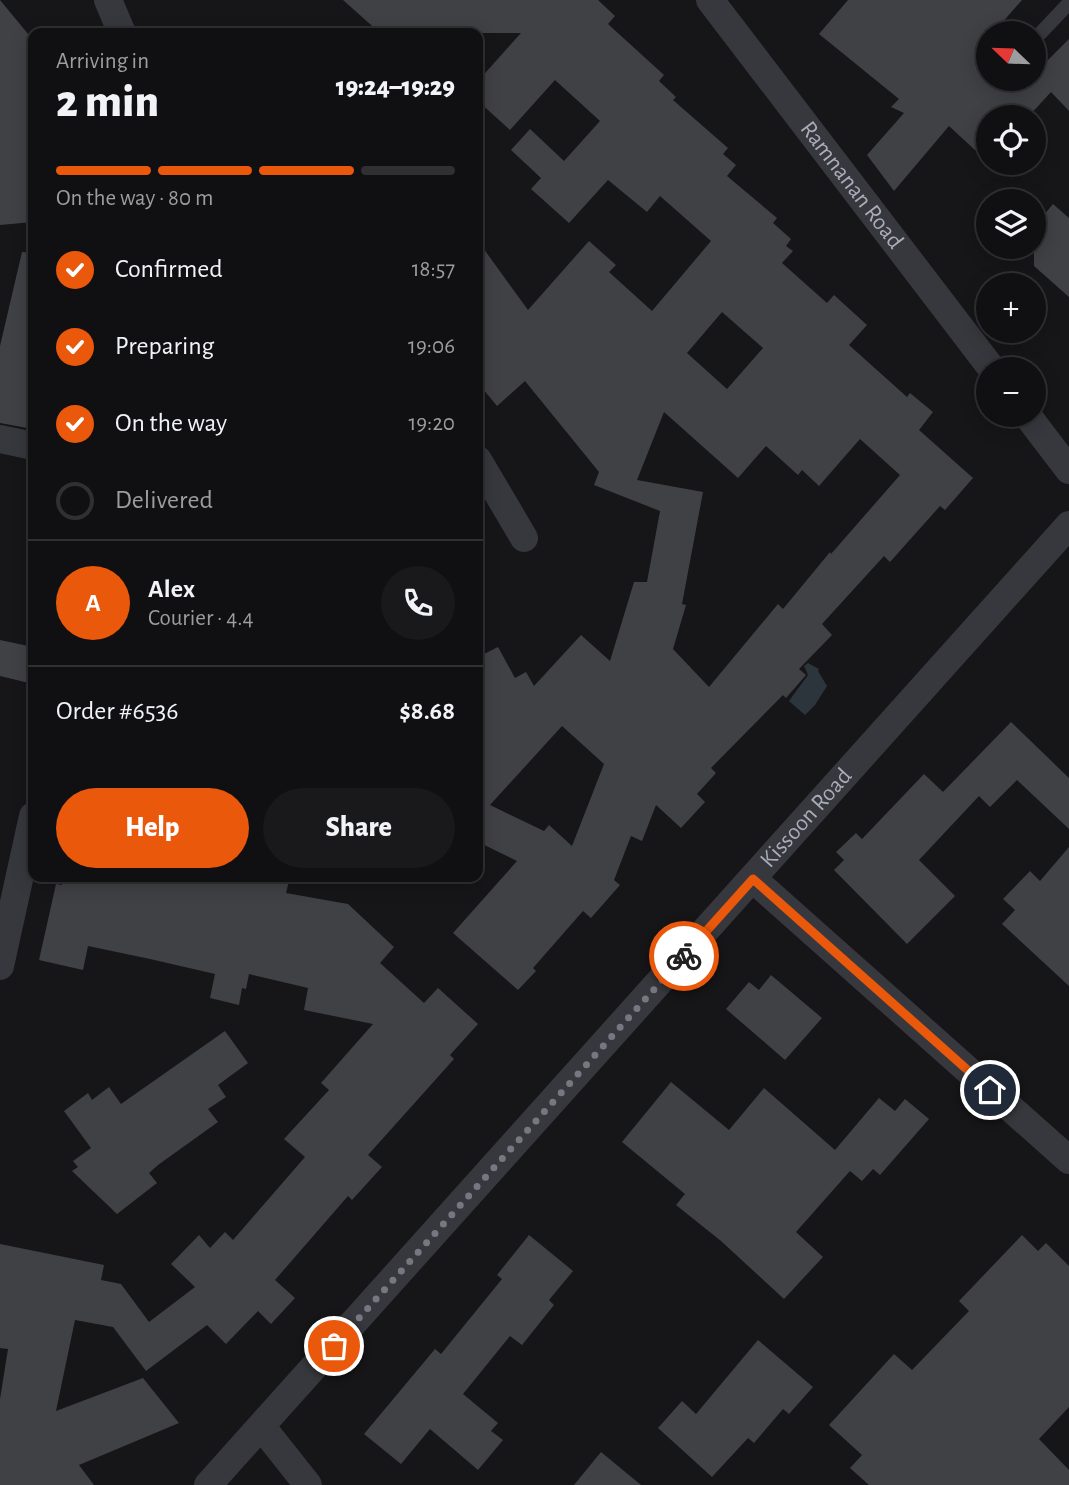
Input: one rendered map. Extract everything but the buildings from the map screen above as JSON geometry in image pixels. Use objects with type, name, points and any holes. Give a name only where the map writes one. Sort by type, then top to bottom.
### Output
[{"type":"street","points":[[108,0],[120,28]]},
{"type":"street","name":"Ramnanan Road","points":[[710,0],[983,357]]},
{"type":"street","points":[[1036,427],[1069,470]]},
{"type":"street","points":[[0,439],[28,445]]},
{"type":"street","points":[[483,468],[524,538]]},
{"type":"street","name":"Kissoon Road","points":[[208,1485],[1069,525]]},
{"type":"street","points":[[0,966],[28,839]]},
{"type":"street","points":[[753,879],[1069,1160]]},
{"type":"street","points":[[262,1427],[308,1485]]},
{"type":"lane","points":[[1046,27],[1069,3]]},
{"type":"shaded area","points":[[808,663],[819,669],[827,686],[805,715],[789,701],[808,675],[804,666]]},
{"type":"way so far","points":[[334,1346],[684,956]]},
{"type":"route","points":[[684,956],[753,879],[990,1090]]}]
